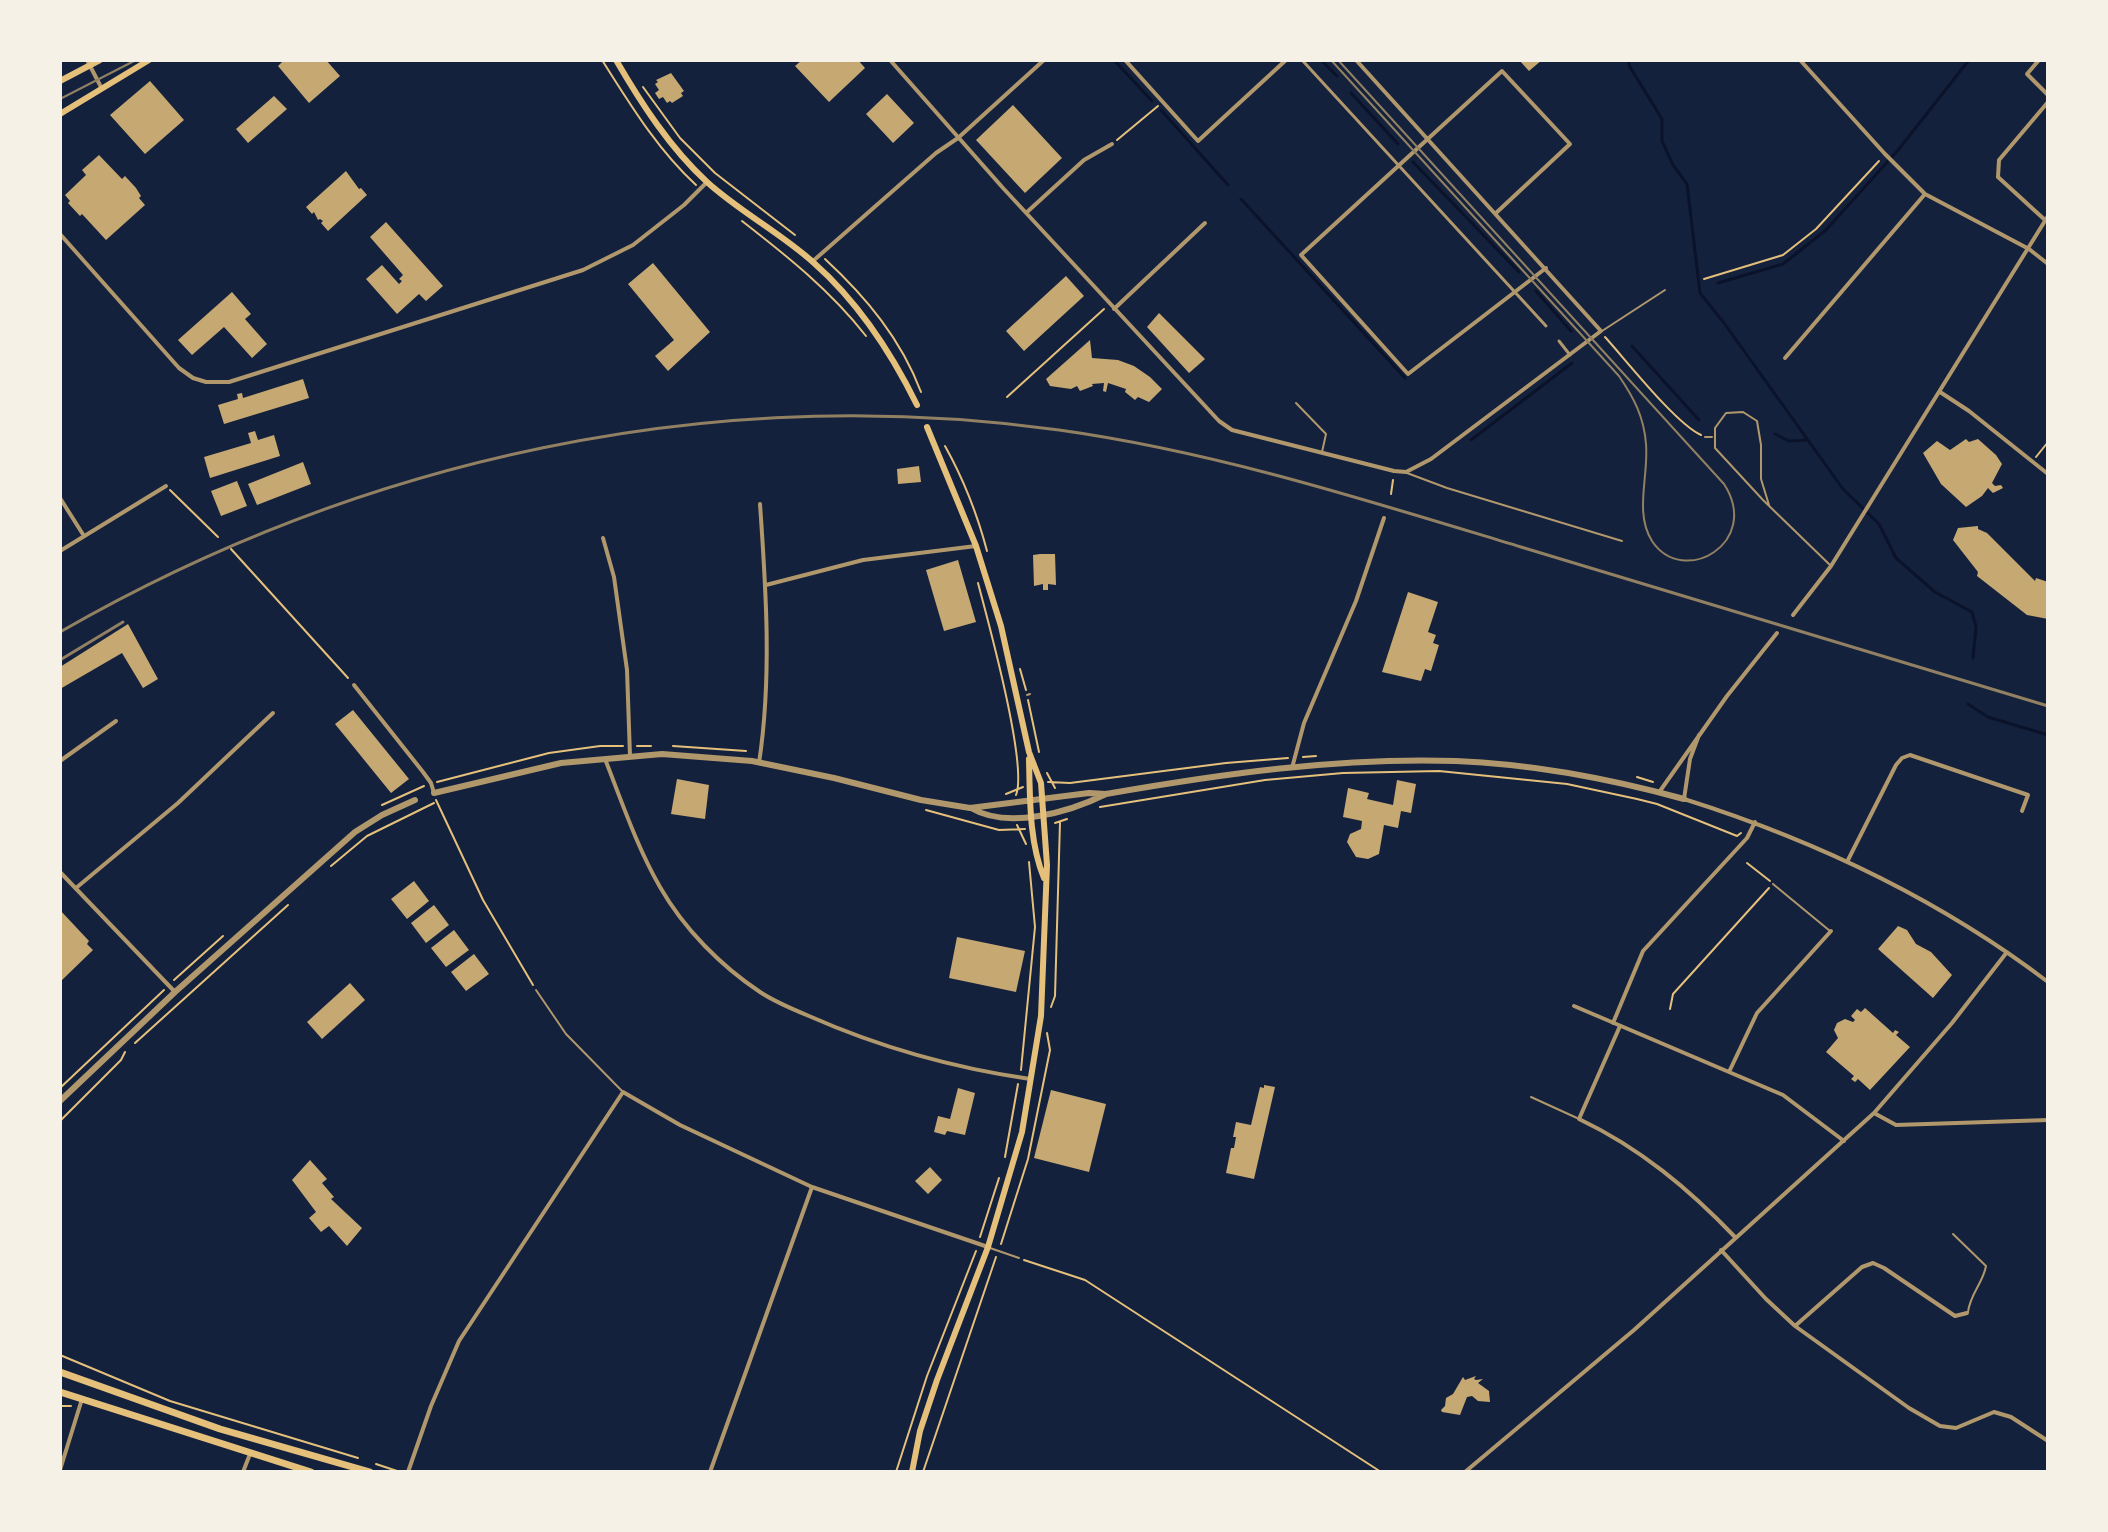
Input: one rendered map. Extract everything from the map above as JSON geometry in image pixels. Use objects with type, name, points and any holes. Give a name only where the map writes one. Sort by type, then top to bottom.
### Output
[{"type":"main road","points":[[60,81],[89,63],[100,60]]},
{"type":"main road","points":[[60,114],[149,60]]},
{"type":"main road","points":[[616,60],[656,124],[707,182],[813,261],[860,312],[921,404]]},
{"type":"main road","points":[[912,1472],[920,1431],[937,1380],[988,1247],[1015,1158],[1033,1080],[1041,1016],[1045,944],[1044,878],[1047,865],[1041,783],[1029,752],[1001,626],[976,546],[927,427]]},
{"type":"main road","points":[[1029,752],[1032,815],[1039,865],[1044,878]]},
{"type":"main road","points":[[60,1372],[220,1429],[370,1472]]},
{"type":"main road","points":[[60,1392],[311,1472]]},
{"type":"street","points":[[890,60],[1026,213],[1219,421],[1232,430],[1406,472],[1431,459],[1601,331],[1356,60]]},
{"type":"street","points":[[813,261],[936,153],[958,138],[1042,60]]},
{"type":"street","points":[[1125,60],[1198,141],[1286,60]]},
{"type":"street","points":[[1302,60],[1546,326]]},
{"type":"street","points":[[1800,60],[1925,194],[2029,249],[2048,264]]},
{"type":"street","points":[[2039,60],[2027,74],[2048,95]]},
{"type":"street","points":[[89,63],[102,89]]},
{"type":"street","points":[[1496,213],[1570,144],[1502,71],[1301,255],[1408,374],[1546,268]]},
{"type":"street","points":[[1793,615],[1831,566],[2046,218],[1998,177],[1999,160],[2048,102]]},
{"type":"street","points":[[1026,213],[1084,160],[1112,144]]},
{"type":"street","points":[[60,234],[179,368],[193,378],[217,383],[273,369],[583,270],[633,245],[684,205],[707,182]]},
{"type":"street","points":[[1785,358],[1925,194]]},
{"type":"street","points":[[1112,307],[1205,223]]},
{"type":"street","points":[[1559,341],[1570,355]]},
{"type":"street","points":[[1940,392],[1969,411],[2048,474]]},
{"type":"street","points":[[60,551],[166,486]]},
{"type":"street","points":[[60,498],[84,536]]},
{"type":"street","points":[[759,763],[765,675],[766,585],[760,504]]},
{"type":"street","points":[[1292,768],[1304,723],[1356,601],[1384,518]]},
{"type":"street","points":[[603,538],[614,577],[627,670],[630,756]]},
{"type":"street","points":[[766,585],[863,560],[976,546]]},
{"type":"street","points":[[1659,792],[1777,633]]},
{"type":"street","points":[[354,685],[431,783],[434,793],[548,766],[605,758],[679,755],[759,763],[970,808],[993,817],[1044,813],[1092,801],[1106,794]]},
{"type":"street","points":[[76,888],[178,803],[273,713]]},
{"type":"street","points":[[60,761],[116,721]]},
{"type":"street","points":[[1684,799],[1690,759],[1699,735]]},
{"type":"street","points":[[1847,862],[1902,758],[1910,755],[2028,795],[2022,811]]},
{"type":"street","points":[[605,758],[626,814],[661,889],[705,946],[743,980],[766,996],[838,1029],[918,1056],[991,1074],[1033,1080]]},
{"type":"street","points":[[970,808],[1360,762],[1459,761],[1529,768],[1659,792],[1755,822],[1847,862],[1929,904],[2007,952],[2048,982]]},
{"type":"street","points":[[60,1101],[175,992],[355,832],[415,800]]},
{"type":"street","points":[[1613,1023],[1643,951],[1747,838],[1755,822]]},
{"type":"street","points":[[60,872],[175,992]]},
{"type":"street","points":[[1729,1072],[1757,1013],[1831,931]]},
{"type":"street","points":[[1465,1472],[1643,1323],[1874,1113],[1952,1023],[2007,952]]},
{"type":"street","points":[[1574,1006],[1783,1095],[1844,1141]]},
{"type":"street","points":[[1620,1026],[1579,1119],[1610,1134],[1670,1175],[1700,1200],[1735,1237]]},
{"type":"street","points":[[408,1472],[431,1406],[459,1341],[623,1092],[692,1131],[812,1187],[988,1247]]},
{"type":"street","points":[[1874,1113],[1896,1125],[2048,1120]]},
{"type":"street","points":[[710,1472],[812,1187]]},
{"type":"street","points":[[1721,1250],[1795,1326],[1909,1408],[1940,1426],[1956,1428],[1994,1412],[2011,1417],[2048,1441]]},
{"type":"street","points":[[1795,1326],[1862,1267],[1873,1263],[1955,1316],[1967,1313]]},
{"type":"street","points":[[60,1470],[82,1399]]},
{"type":"street","points":[[243,1472],[250,1454]]},
{"type":"lane","points":[[1601,331],[1665,290]]},
{"type":"lane","points":[[1296,403],[1326,434],[1322,453]]},
{"type":"lane","points":[[1769,505],[1761,479],[1760,433],[1754,417],[1743,412],[1726,413],[1719,420],[1714,437],[1715,448],[1819,558],[1831,566]]},
{"type":"lane","points":[[1705,437],[1714,437]]},
{"type":"lane","points":[[1406,472],[1447,488],[1622,541]]},
{"type":"lane","points":[[1773,884],[1831,931]]},
{"type":"lane","points":[[536,990],[566,1034],[623,1092]]},
{"type":"lane","points":[[1531,1097],[1579,1119]]},
{"type":"lane","points":[[1953,1234],[1986,1266],[1970,1298],[1967,1313]]},
{"type":"lane","points":[[988,1247],[1019,1258]]},
{"type":"path","points":[[636,77],[680,138],[715,173],[799,238]]},
{"type":"path","points":[[1112,144],[1162,103]]},
{"type":"path","points":[[1704,279],[1783,255],[1816,229],[1886,155]]},
{"type":"path","points":[[820,255],[878,316],[909,365],[921,404]]},
{"type":"path","points":[[1007,397],[1112,307]]},
{"type":"path","points":[[852,318],[867,337]]},
{"type":"path","points":[[1601,331],[1691,430],[1705,437]]},
{"type":"path","points":[[940,436],[960,472],[989,549]]},
{"type":"path","points":[[2032,461],[2048,442]]},
{"type":"path","points":[[1391,494],[1394,471]]},
{"type":"path","points":[[166,486],[218,537]]},
{"type":"path","points":[[231,549],[354,685]]},
{"type":"path","points":[[975,574],[1003,685],[1020,778],[1018,788]]},
{"type":"path","points":[[1028,694],[1040,755]]},
{"type":"path","points":[[1046,770],[1053,782]]},
{"type":"path","points":[[1098,808],[1265,780],[1343,773],[1439,771],[1567,784],[1637,799],[1737,836]]},
{"type":"path","points":[[411,791],[431,783]]},
{"type":"path","points":[[321,874],[367,836],[436,802],[483,900],[536,990]]},
{"type":"path","points":[[919,808],[999,830],[1018,830],[1028,847]]},
{"type":"path","points":[[1060,822],[1072,817]]},
{"type":"path","points":[[1005,1158],[1020,1078],[1035,927],[1029,860]]},
{"type":"path","points":[[1670,1009],[1673,994],[1773,884],[1747,863]]},
{"type":"path","points":[[136,1042],[287,905]]},
{"type":"path","points":[[60,1121],[121,1060],[124,1053]]},
{"type":"path","points":[[896,1472],[927,1376],[979,1243],[1000,1172]]},
{"type":"path","points":[[1019,1258],[1085,1280],[1381,1472]]},
{"type":"path","points":[[60,1355],[139,1389],[211,1415],[401,1472]]},
{"type":"building","points":[[284,60],[326,60],[340,76],[309,103],[278,66]]},
{"type":"building","points":[[802,60],[858,60],[865,68],[829,102],[795,66]]},
{"type":"building","points":[[1519,60],[1542,60],[1529,71]]},
{"type":"building","points":[[671,73],[684,91],[681,93],[683,96],[667,103],[655,93],[659,90],[655,84],[658,82],[656,80]]},
{"type":"building","points":[[150,81],[184,120],[145,154],[110,115]]},
{"type":"building","points":[[887,94],[914,123],[893,143],[866,114]]},
{"type":"building","points":[[274,96],[287,109],[248,143],[236,129]]},
{"type":"building","points":[[1013,105],[1062,158],[1025,193],[976,140]]},
{"type":"building","points":[[99,155],[122,179],[125,176],[145,205],[106,240],[68,203],[70,201],[65,195],[86,175],[82,170]]},
{"type":"building","points":[[346,171],[367,195],[328,231],[321,223],[323,221],[318,220],[314,212],[312,214],[306,207]]},
{"type":"building","points":[[386,222],[443,286],[426,301],[419,294],[397,314],[366,279],[382,265],[399,284],[402,281],[399,279],[403,275],[370,237]]},
{"type":"building","points":[[653,263],[710,332],[668,371],[655,356],[674,340],[628,284]]},
{"type":"building","points":[[1066,276],[1084,296],[1024,351],[1006,331]]},
{"type":"building","points":[[232,292],[251,314],[245,319],[267,344],[252,358],[224,327],[192,355],[178,340]]},
{"type":"building","points":[[1159,313],[1205,359],[1189,373],[1147,327]]},
{"type":"building","points":[[1090,340],[1092,358],[1118,360],[1134,366],[1162,389],[1149,402],[1138,397],[1135,400],[1125,392],[1126,389],[1108,383],[1106,392],[1103,391],[1104,383],[1092,384],[1080,391],[1077,386],[1071,389],[1050,386],[1046,379]]},
{"type":"building","points":[[303,379],[309,398],[224,424],[218,405],[238,399],[237,394],[242,393],[243,398]]},
{"type":"building","points":[[255,431],[258,440],[274,435],[280,456],[210,478],[204,457],[251,443],[248,433]]},
{"type":"building","points":[[1966,439],[1969,442],[1978,439],[1996,455],[2002,464],[1992,483],[2003,488],[1993,493],[1988,488],[1966,507],[1941,484],[1923,453],[1937,441],[1950,450]]},
{"type":"building","points":[[303,462],[311,484],[257,505],[248,484]]},
{"type":"building","points":[[919,466],[921,482],[898,484],[897,469]]},
{"type":"building","points":[[237,481],[247,506],[221,516],[211,491]]},
{"type":"building","points":[[1978,526],[2035,581],[2036,578],[2048,582],[2048,619],[2027,615],[1977,576],[1978,572],[1953,540],[1958,528]]},
{"type":"building","points":[[1055,554],[1056,585],[1048,584],[1048,590],[1043,590],[1043,584],[1034,586],[1033,555]]},
{"type":"building","points":[[958,560],[976,622],[944,631],[926,570]]},
{"type":"building","points":[[1408,592],[1438,602],[1428,632],[1436,635],[1433,643],[1439,645],[1431,671],[1425,669],[1421,681],[1382,672]]},
{"type":"building","points":[[128,624],[158,679],[143,688],[122,653],[60,689],[60,667]]},
{"type":"building","points":[[353,710],[409,779],[391,793],[335,724]]},
{"type":"building","points":[[677,779],[709,785],[705,819],[671,814]]},
{"type":"building","points":[[1397,780],[1416,784],[1411,813],[1401,811],[1398,828],[1384,825],[1379,854],[1368,859],[1356,857],[1347,842],[1350,834],[1361,829],[1362,821],[1343,817],[1348,788],[1369,793],[1367,799],[1393,805]]},
{"type":"building","points":[[414,881],[429,901],[407,919],[391,899]]},
{"type":"building","points":[[434,905],[449,925],[426,943],[411,923]]},
{"type":"building","points":[[60,910],[89,941],[87,944],[93,950],[60,982]]},
{"type":"building","points":[[1898,926],[1907,930],[1916,944],[1931,952],[1952,975],[1933,998],[1878,949]]},
{"type":"building","points":[[454,930],[469,950],[446,967],[431,948]]},
{"type":"building","points":[[957,937],[1025,951],[1016,992],[949,978]]},
{"type":"building","points":[[474,954],[489,974],[466,991],[451,972]]},
{"type":"building","points":[[350,983],[365,1000],[322,1039],[307,1022]]},
{"type":"building","points":[[1865,1008],[1893,1033],[1895,1030],[1899,1032],[1896,1035],[1910,1047],[1870,1090],[1858,1079],[1855,1082],[1851,1079],[1854,1076],[1826,1052],[1838,1038],[1834,1030],[1837,1023],[1845,1019],[1853,1022],[1855,1020],[1851,1016],[1857,1009],[1861,1012]]},
{"type":"building","points":[[1264,1085],[1275,1087],[1254,1179],[1226,1173],[1231,1148],[1234,1148],[1236,1122],[1251,1125],[1260,1087],[1264,1088]]},
{"type":"building","points":[[958,1088],[975,1093],[965,1135],[934,1132],[938,1116],[950,1119]]},
{"type":"building","points":[[1051,1090],[1106,1104],[1089,1172],[1034,1158]]},
{"type":"building","points":[[310,1160],[327,1179],[322,1183],[334,1197],[331,1199],[362,1228],[347,1246],[329,1226],[321,1232],[309,1218],[316,1212],[292,1180]]},
{"type":"building","points":[[930,1167],[942,1180],[928,1194],[915,1181]]},
{"type":"building","points":[[1476,1376],[1476,1380],[1483,1379],[1478,1383],[1489,1391],[1490,1402],[1467,1397],[1460,1415],[1442,1412],[1446,1398],[1453,1394],[1463,1377],[1465,1380]]},
{"type":"waterway","points":[[1114,60],[1152,101]]},
{"type":"waterway","points":[[1321,60],[1337,76]]},
{"type":"waterway","points":[[1628,60],[1662,119],[1662,141],[1673,165],[1687,184],[1700,293],[1843,489],[1879,524],[1896,558],[1935,592],[1972,612],[1976,627],[1973,658]]},
{"type":"waterway","points":[[1718,283],[1783,264],[1826,230],[1899,149],[1969,60]]},
{"type":"waterway","points":[[1351,93],[1398,144]]},
{"type":"waterway","points":[[1161,110],[1228,185]]},
{"type":"waterway","points":[[1413,162],[1519,272]]},
{"type":"waterway","points":[[1241,199],[1405,378]]},
{"type":"waterway","points":[[1536,291],[1571,331]]},
{"type":"waterway","points":[[1632,346],[1699,420]]},
{"type":"waterway","points":[[1471,440],[1572,363]]},
{"type":"waterway","points":[[1775,434],[1789,441],[1808,440]]},
{"type":"waterway","points":[[1968,704],[1988,717],[2048,735]]},
{"type":"tram line","points":[[60,99],[136,60]]},
{"type":"tram line","points":[[1331,60],[1619,376],[1637,408],[1645,434],[1643,506],[1652,541],[1666,554],[1682,560],[1698,559],[1714,552],[1726,540],[1733,524],[1733,505],[1724,484],[1338,60]]},
{"type":"railway","points":[[60,632],[176,571],[295,520],[418,479],[543,448],[670,427],[799,417],[929,418],[1059,430],[1118,439],[1235,465],[1407,512],[2048,706]]},
{"type":"railway","points":[[60,660],[123,622]]}]
